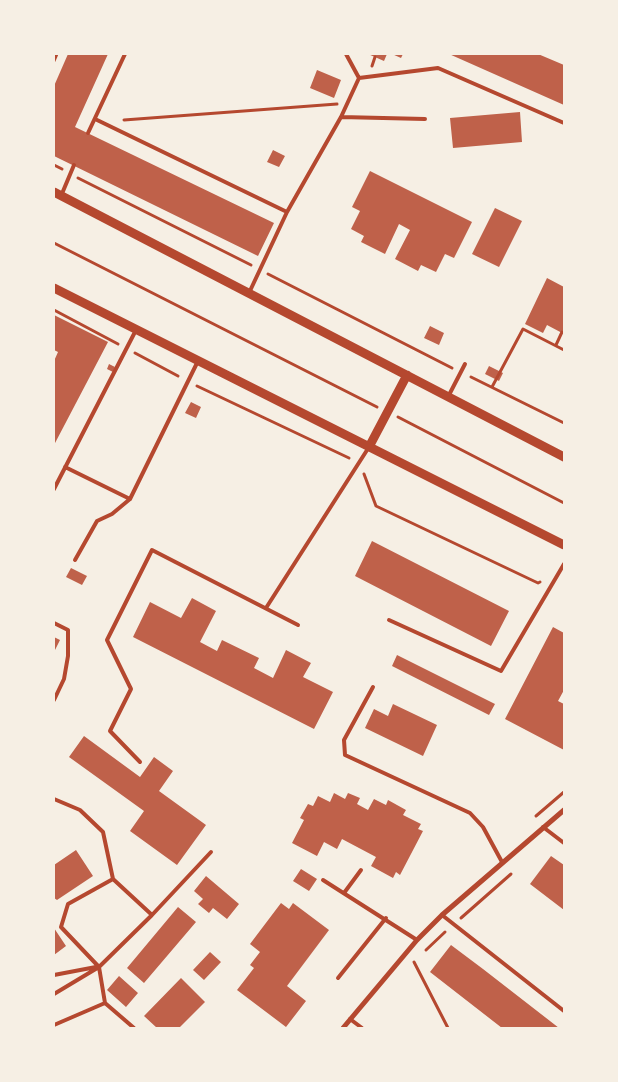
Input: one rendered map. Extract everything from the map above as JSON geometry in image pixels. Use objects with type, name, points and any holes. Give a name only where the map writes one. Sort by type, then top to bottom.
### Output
[{"type":"street","points":[[58,194],[248,295],[564,456]]},
{"type":"street","points":[[54,288],[564,546]]},
{"type":"street","points":[[369,447],[386,411],[407,375]]},
{"type":"street","points":[[343,1028],[417,940],[442,915],[564,810]]},
{"type":"lane","points":[[88,133],[125,54]]},
{"type":"lane","points":[[346,54],[359,78]]},
{"type":"lane","points":[[359,78],[438,68],[564,123]]},
{"type":"lane","points":[[248,295],[287,212],[348,103],[359,78]]},
{"type":"lane","points":[[341,116],[425,119]]},
{"type":"lane","points":[[95,119],[287,212]]},
{"type":"lane","points":[[58,194],[74,166]]},
{"type":"lane","points":[[54,489],[128,350],[136,330]]},
{"type":"lane","points":[[76,560],[98,521],[112,514],[130,499],[198,361]]},
{"type":"lane","points":[[448,396],[465,364]]},
{"type":"lane","points":[[266,608],[369,447]]},
{"type":"lane","points":[[65,467],[130,499]]},
{"type":"lane","points":[[140,762],[110,731],[131,688],[107,640],[152,550],[298,624]]},
{"type":"lane","points":[[389,620],[501,671],[563,566]]},
{"type":"lane","points":[[54,623],[68,630],[68,656],[64,679],[54,700]]},
{"type":"lane","points":[[373,687],[344,740],[345,755],[470,813],[484,827],[502,862]]},
{"type":"lane","points":[[54,799],[80,810],[103,832],[112,879],[152,915]]},
{"type":"lane","points":[[543,827],[564,843]]},
{"type":"lane","points":[[54,994],[99,967],[152,915],[210,852]]},
{"type":"lane","points":[[344,893],[360,870]]},
{"type":"lane","points":[[112,879],[68,904],[61,927],[99,967],[105,1003],[134,1028]]},
{"type":"lane","points":[[323,880],[386,918],[417,940]]},
{"type":"lane","points":[[442,915],[564,1011]]},
{"type":"lane","points":[[338,978],[386,918]]},
{"type":"lane","points":[[54,975],[99,967]]},
{"type":"lane","points":[[54,1025],[105,1003]]},
{"type":"lane","points":[[350,1019],[362,1028]]},
{"type":"path","points":[[54,61],[57,54]]},
{"type":"path","points":[[100,122],[348,103]]},
{"type":"path","points":[[54,165],[564,423]]},
{"type":"path","points":[[54,243],[564,503]]},
{"type":"path","points":[[54,310],[189,382],[360,463],[376,506],[538,583],[563,566]]},
{"type":"path","points":[[492,387],[523,329],[564,350]]},
{"type":"path","points":[[556,345],[562,332]]},
{"type":"path","points":[[414,962],[448,1028]]},
{"type":"building","points":[[68,54],[108,54],[75,127],[274,223],[258,256],[54,156],[54,86]]},
{"type":"building","points":[[368,54],[387,54],[384,61]]},
{"type":"building","points":[[392,54],[403,54],[401,58]]},
{"type":"building","points":[[449,54],[538,54],[564,65],[564,105]]},
{"type":"building","points":[[317,70],[341,80],[334,98],[310,88]]},
{"type":"building","points":[[520,112],[522,142],[453,148],[450,118]]},
{"type":"building","points":[[273,150],[285,156],[279,167],[267,162]]},
{"type":"building","points":[[370,171],[472,222],[454,258],[445,254],[436,272],[421,265],[418,271],[395,259],[410,230],[399,224],[385,254],[361,242],[364,236],[351,229],[360,211],[352,207]]},
{"type":"building","points":[[495,208],[522,221],[499,267],[472,254]]},
{"type":"building","points":[[547,278],[564,287],[564,334],[547,325],[543,333],[525,324]]},
{"type":"building","points":[[54,315],[108,342],[54,445],[54,361],[58,352],[54,350]]},
{"type":"building","points":[[430,326],[444,333],[439,345],[424,338]]},
{"type":"building","points":[[109,364],[115,367],[113,372],[107,369]]},
{"type":"building","points":[[489,366],[503,373],[499,381],[485,374]]},
{"type":"building","points":[[191,402],[201,407],[196,418],[185,413]]},
{"type":"building","points":[[372,541],[509,611],[491,646],[355,576]]},
{"type":"building","points":[[71,568],[87,576],[82,585],[66,577]]},
{"type":"building","points":[[192,598],[216,611],[200,642],[217,651],[222,640],[259,658],[254,668],[273,678],[286,650],[311,663],[303,677],[333,692],[314,729],[133,637],[150,602],[181,618]]},
{"type":"building","points":[[553,627],[564,633],[564,690],[558,701],[564,704],[564,750],[505,719]]},
{"type":"building","points":[[54,637],[60,640],[54,652]]},
{"type":"building","points":[[397,655],[495,704],[489,715],[392,666]]},
{"type":"building","points":[[393,704],[437,725],[423,756],[365,728],[374,709],[388,716]]},
{"type":"building","points":[[84,736],[140,777],[154,757],[173,771],[159,791],[206,825],[177,865],[130,831],[144,811],[69,757]]},
{"type":"building","points":[[334,793],[345,799],[348,793],[360,798],[357,804],[368,810],[374,799],[386,805],[388,800],[406,810],[403,815],[421,824],[418,829],[423,831],[400,875],[396,872],[393,878],[371,866],[376,857],[342,839],[337,849],[324,842],[317,856],[292,843],[304,820],[300,818],[308,804],[313,806],[318,796],[330,802]]},
{"type":"building","points":[[76,850],[93,876],[57,900],[54,898],[54,865]]},
{"type":"building","points":[[551,856],[564,865],[564,910],[530,884]]},
{"type":"building","points":[[301,869],[317,879],[309,891],[293,881]]},
{"type":"building","points":[[206,876],[239,904],[227,919],[213,908],[209,913],[198,904],[203,899],[194,891]]},
{"type":"building","points":[[281,903],[289,909],[293,903],[329,930],[287,986],[306,1001],[286,1027],[237,990],[254,968],[250,965],[260,952],[250,944]]},
{"type":"building","points":[[178,907],[196,922],[144,983],[127,968]]},
{"type":"building","points":[[54,928],[66,946],[54,955]]},
{"type":"building","points":[[451,945],[559,1028],[502,1028],[430,972]]},
{"type":"building","points":[[210,952],[221,962],[204,980],[193,970]]},
{"type":"building","points":[[119,976],[138,993],[126,1007],[107,990]]},
{"type":"building","points":[[181,978],[205,1002],[179,1028],[157,1028],[144,1016]]}]
